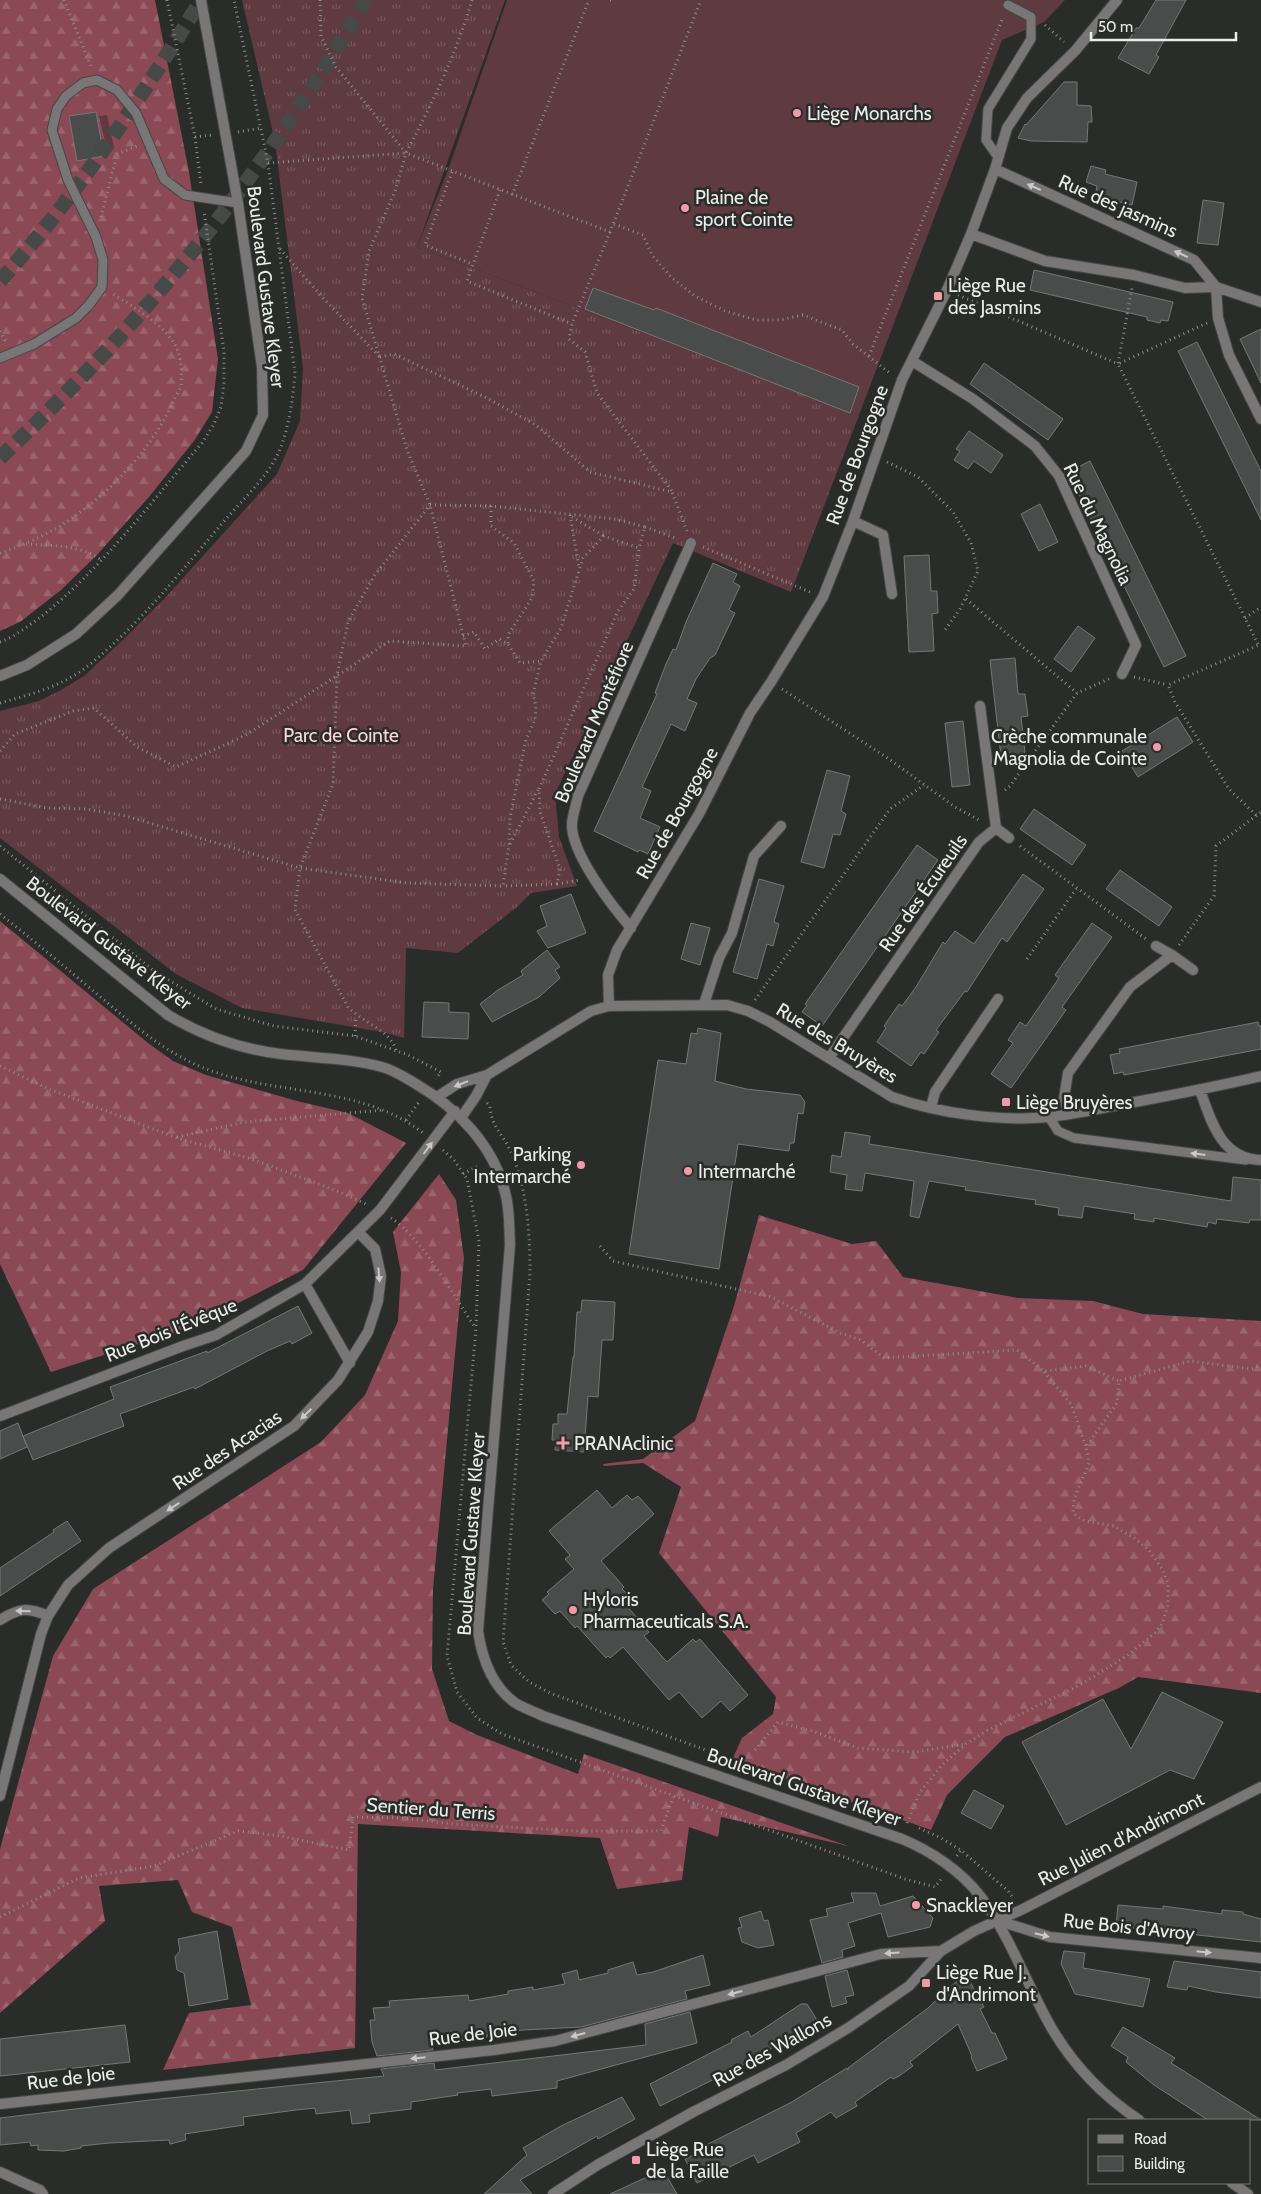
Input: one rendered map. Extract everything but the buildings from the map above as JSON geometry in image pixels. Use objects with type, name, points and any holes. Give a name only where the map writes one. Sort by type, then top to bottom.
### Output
[{"type":"street","name":"Boulevard Gustave Kleyer","points":[[0,676],[27,666],[76,634],[118,595],[246,451],[263,415],[262,367],[238,203],[201,0]]},
{"type":"street","name":"Rue de Bourgogne","points":[[631,928],[699,814],[750,712],[771,682],[823,597],[853,521],[902,380],[947,290],[971,234],[995,169],[1007,128],[1027,98],[1074,51],[1117,0]]},
{"type":"street","name":"Rue des jasmins","points":[[995,169],[1194,260],[1216,287]]},
{"type":"street","points":[[971,234],[1046,261],[1134,275],[1185,288],[1216,287],[1261,302]]},
{"type":"street","points":[[1216,287],[1218,318],[1229,355],[1261,419]]},
{"type":"street","name":"Rue du Magnolia","points":[[912,361],[973,399],[1035,446],[1059,476],[1136,645],[1122,674]]},
{"type":"street","points":[[853,521],[884,535],[892,594]]},
{"type":"street","name":"Boulevard Montéfiore","points":[[631,928],[607,900],[577,848],[572,825],[578,796],[687,542]]},
{"type":"street","points":[[980,706],[996,828],[1010,838]]},
{"type":"street","points":[[704,1004],[719,958],[732,933],[754,856],[781,826]]},
{"type":"street","name":"Rue des Écureuils","points":[[829,1058],[979,842],[996,828]]},
{"type":"street","name":"Boulevard Gustave Kleyer","points":[[0,878],[168,1015],[195,1030],[227,1043],[279,1054],[354,1060],[385,1067],[428,1091],[458,1115],[492,1158],[505,1192],[510,1237],[508,1286],[478,1631],[481,1653],[491,1677],[514,1702],[542,1716],[902,1839],[920,1847],[949,1867],[980,1896],[996,1920],[1052,2028],[1072,2058],[1117,2106],[1137,2119]]},
{"type":"street","points":[[437,1098],[457,1084],[487,1075],[591,1011],[608,1006],[608,975],[617,950],[631,928]]},
{"type":"street","points":[[1156,946],[1193,970]]},
{"type":"street","points":[[1069,1114],[1064,1098],[1068,1073],[1130,987],[1172,956]]},
{"type":"street","points":[[931,1107],[935,1092],[998,999]]},
{"type":"street","name":"Rue des Bruyères","points":[[608,1006],[704,1004],[726,1005],[748,1011],[892,1097],[931,1107],[985,1115],[1020,1118],[1049,1117],[1200,1090],[1261,1076]]},
{"type":"street","name":"Rue Bois l'Évêque","points":[[0,1416],[182,1346],[216,1335],[306,1284],[380,1210],[434,1141],[476,1096],[487,1075]]},
{"type":"street","points":[[1200,1090],[1214,1129],[1225,1144],[1247,1160],[1261,1160]]},
{"type":"street","name":"Rue des Acacias","points":[[0,1796],[31,1669],[48,1616],[68,1585],[109,1548],[294,1426],[338,1380],[350,1363],[368,1332],[378,1301],[380,1276],[375,1249],[359,1233]]},
{"type":"street","points":[[306,1284],[350,1363]]},
{"type":"street","points":[[0,1620],[15,1610],[36,1611],[48,1616]]},
{"type":"street","name":"Rue Julien d'Andrimont","points":[[996,1920],[1021,1910],[1261,1787]]},
{"type":"street","name":"Rue des Wallons","points":[[553,2194],[568,2190],[599,2164],[695,2111],[786,2065],[848,2028],[908,1986],[941,1951],[996,1920]]},
{"type":"street","name":"Rue Bois d'Avroy","points":[[996,1920],[1050,1937],[1261,1958]]},
{"type":"street","name":"Rue de Joie","points":[[0,2104],[555,2042],[882,1954],[941,1951]]},
{"type":"street","points":[[0,2172],[40,2190],[42,2194]]},
{"type":"street","points":[[1233,2184],[1248,2194]]},
{"type":"lane","points":[[998,158],[986,140],[988,109],[1032,38],[1031,17],[1008,5]]},
{"type":"lane","points":[[0,358],[34,344],[56,332],[76,318],[89,305],[102,287],[103,260],[96,237],[68,180],[52,130],[58,109],[66,96],[83,83],[97,80],[118,90],[136,113],[164,179],[185,196],[238,203]]},
{"type":"lane","points":[[1049,1117],[1058,1131],[1074,1138],[1247,1160]]},
{"type":"path","points":[[64,0],[97,80]]},
{"type":"path","points":[[0,642],[30,625],[57,604],[101,560],[202,443],[214,424],[221,407],[224,382],[224,352],[195,138],[167,0]]},
{"type":"path","points":[[234,0],[268,163],[279,247],[323,298],[380,357]]},
{"type":"path","points":[[320,0],[321,36],[336,67],[406,153]]},
{"type":"path","points":[[0,751],[15,734],[73,711],[94,708],[137,748],[176,767],[246,735],[390,641],[466,646],[430,505],[408,450],[362,298],[369,251],[395,191],[406,153],[425,117],[461,37],[472,0]]},
{"type":"path","points":[[512,195],[590,0]]},
{"type":"path","points":[[687,542],[672,492],[597,393],[585,352],[569,339],[572,324],[614,224],[701,0]]},
{"type":"path","points":[[869,356],[1008,5]]},
{"type":"path","points":[[1031,17],[1048,26],[1074,51]]},
{"type":"path","points":[[226,133],[261,128]]},
{"type":"path","points":[[96,237],[117,154],[149,141]]},
{"type":"path","points":[[268,163],[406,153],[610,232]]},
{"type":"path","points":[[452,172],[425,245],[472,264]]},
{"type":"path","points":[[500,190],[467,281],[572,324]]},
{"type":"path","points":[[614,224],[643,234],[652,255],[671,277],[695,296],[725,311],[756,320],[780,320],[803,315],[842,330],[853,344],[886,372]]},
{"type":"path","points":[[992,798],[1010,786],[1077,693],[1122,674],[1168,685],[1259,644],[1118,364],[1134,275]]},
{"type":"path","points":[[0,553],[25,544],[76,515],[104,494],[161,428],[181,386],[179,354],[165,331],[139,311],[102,287]]},
{"type":"path","points":[[947,290],[1000,315],[1118,364],[1218,318]]},
{"type":"path","points":[[380,357],[394,354],[485,397],[536,424],[590,472],[672,492]]},
{"type":"path","points":[[875,457],[918,477],[953,512],[971,543],[978,571],[966,599],[945,630]]},
{"type":"path","points":[[430,505],[491,506],[614,519],[687,542],[797,586]]},
{"type":"path","points":[[396,1050],[394,1043],[388,1037],[356,1016],[348,1007],[296,910],[300,868],[333,784],[337,675],[348,622],[374,576],[430,505]]},
{"type":"path","points":[[491,506],[491,526],[514,543],[534,581],[532,598],[508,634],[508,644]]},
{"type":"path","points":[[570,515],[604,536],[639,548]]},
{"type":"path","points":[[570,515],[579,569]]},
{"type":"path","points":[[510,845],[539,789],[618,610],[634,589],[639,548],[645,528]]},
{"type":"path","points":[[503,886],[510,845],[510,818],[526,739],[535,720],[536,707],[533,694],[541,661],[561,628],[583,558],[604,536]]},
{"type":"path","points":[[25,544],[67,547],[96,556],[101,560]]},
{"type":"path","points":[[966,599],[1077,693]]},
{"type":"path","points":[[1245,618],[1261,607]]},
{"type":"path","points":[[463,636],[474,632],[485,649],[499,639],[508,644],[520,663],[541,661]]},
{"type":"path","points":[[771,682],[889,759],[955,807],[996,828]]},
{"type":"path","points":[[1168,685],[1175,702],[1229,789],[1256,815]]},
{"type":"path","points":[[748,1011],[890,809],[924,785]]},
{"type":"path","points":[[539,789],[540,812],[560,869],[557,884]]},
{"type":"path","points":[[0,799],[46,808],[86,809],[126,816],[300,868],[408,883],[503,886],[557,884],[594,877]]},
{"type":"path","points":[[1172,956],[1214,896],[1216,846],[1261,812]]},
{"type":"path","points":[[1010,838],[1076,889],[1156,946]]},
{"type":"path","points":[[0,846],[154,971],[216,1009],[274,1026],[355,1036],[396,1050],[441,1072],[457,1084]]},
{"type":"path","points":[[1027,959],[1076,889]]},
{"type":"path","points":[[355,1036],[356,1016]]},
{"type":"path","points":[[0,1066],[49,1089],[177,1138],[252,1159],[335,1190],[380,1210],[404,1226],[476,1328]]},
{"type":"path","points":[[406,1120],[441,1072]]},
{"type":"path","points":[[476,1096],[490,1106],[491,1120],[513,1155],[522,1190],[530,1244],[530,1272],[503,1642],[511,1665],[529,1682],[550,1693],[939,1837],[960,1850],[1008,1891]]},
{"type":"path","points":[[177,1138],[245,1122],[386,1110]]},
{"type":"path","points":[[434,1141],[454,1160],[467,1179],[479,1241],[476,1328],[448,1656],[457,1692],[477,1718],[502,1734],[905,1879],[935,1887],[960,1850]]},
{"type":"path","points":[[600,1246],[612,1261],[771,1298],[840,1333],[861,1340],[884,1358],[1017,1350],[1044,1371],[1071,1404],[1086,1447],[1089,1463],[1074,1499],[1073,1513],[1084,1521],[1114,1526],[1134,1538],[1149,1550],[1163,1570],[1168,1584],[1168,1605],[1163,1622],[1156,1632],[1128,1656],[1080,1685],[986,1731],[966,1744],[942,1765],[920,1792],[907,1824]]},
{"type":"path","points":[[1044,1371],[1086,1366],[1119,1381],[1190,1361],[1252,1369],[1261,1365]]},
{"type":"path","points":[[1086,1447],[1117,1403],[1119,1381]]},
{"type":"path","points":[[755,1750],[778,1722],[812,1731],[858,1748],[916,1752],[966,1744]]},
{"type":"path","name":"Sentier du Terris","points":[[0,1918],[79,1878],[154,1866],[238,1831],[281,1836],[349,1850],[353,1817],[402,1818],[452,1824],[576,1831],[661,1831],[673,1797]]},
{"type":"green space","points":[[0,0],[155,0],[189,172],[218,359],[212,412],[194,441],[148,498],[96,556],[61,590],[20,622],[0,631]]},
{"type":"green space","name":"Parc de Cointe","points":[[242,0],[505,0],[417,247],[859,415],[791,592],[673,543],[555,794],[559,837],[577,886],[531,893],[517,907],[458,953],[406,948],[404,1038],[382,1032],[242,1008],[176,974],[0,838],[0,711],[39,701],[61,690],[84,676],[125,638],[164,599],[277,474],[300,421],[303,368],[275,141]]},
{"type":"green space","name":"Plaine de sport Cointe","points":[[507,0],[1065,0],[1044,22],[1002,40],[859,415],[417,247],[448,170]]},
{"type":"green space","points":[[107,115],[114,148],[107,149],[99,116]]},
{"type":"green space","points":[[0,921],[148,1043],[173,1061],[206,1075],[297,1101],[348,1113],[406,1143],[303,1270],[191,1327],[51,1372],[0,1264]]},
{"type":"green space","points":[[439,1174],[456,1200],[464,1258],[433,1589],[432,1669],[449,1721],[477,1735],[578,1774],[584,1754],[848,1846],[721,1817],[718,1837],[689,1827],[682,1880],[617,1889],[600,1838],[358,1824],[355,2048],[163,2070],[189,2013],[251,2005],[232,1927],[192,1912],[178,1880],[99,1886],[105,1921],[0,2013],[0,1849],[53,1656],[93,1589],[321,1442],[365,1395],[398,1321],[401,1272],[393,1232]]},
{"type":"green space","points":[[759,1215],[852,1244],[876,1241],[903,1277],[1018,1298],[1093,1301],[1143,1314],[1261,1321],[1261,1693],[1138,1677],[1119,1688],[1005,1737],[947,1795],[931,1830],[732,1760],[742,1738],[773,1714],[776,1697],[659,1553],[681,1487],[643,1463],[604,1466],[603,1464],[643,1459],[695,1421],[734,1306]]},
{"type":"tunnel","points":[[0,281],[82,180],[155,73],[201,0]]},
{"type":"tunnel","points":[[0,458],[35,425],[134,321],[196,247],[254,171],[283,129],[326,65],[366,0]]},
{"type":"place","name":"Liège Monarchs","points":[[797,113]]},
{"type":"place","name":"Plaine de sport Cointe","points":[[685,208]]},
{"type":"place","name":"Liège Rue des Jasmins","points":[[938,296]]},
{"type":"place","name":"Crèche communale Magnolia de Cointe","points":[[1157,747]]},
{"type":"place","name":"Liège Bruyères","points":[[1006,1102]]},
{"type":"place","name":"Parking Intermarché","points":[[581,1165]]},
{"type":"place","name":"Intermarché","points":[[688,1171]]},
{"type":"place","name":"PRANAclinic","points":[[563,1443]]},
{"type":"place","name":"Hyloris Pharmaceuticals S.A.","points":[[573,1610]]},
{"type":"place","name":"Snackleyer","points":[[916,1905]]},
{"type":"place","name":"Liège Rue J. d'Andrimont","points":[[926,1983]]},
{"type":"place","name":"Liège Rue de la Faille","points":[[636,2160]]}]
